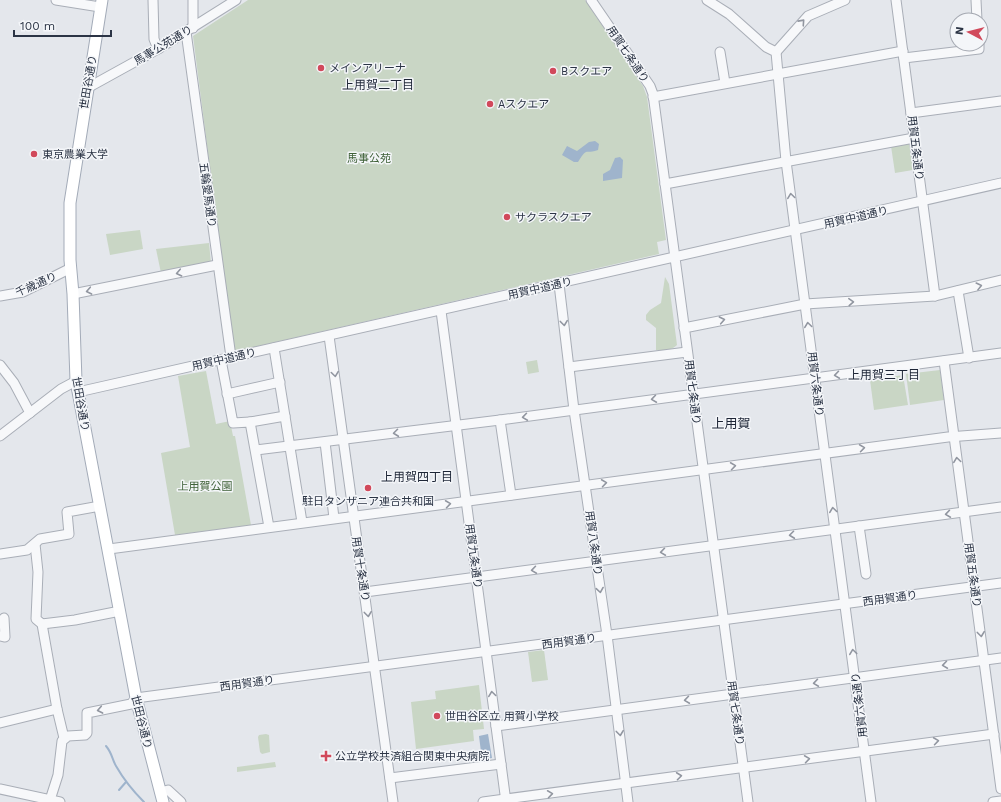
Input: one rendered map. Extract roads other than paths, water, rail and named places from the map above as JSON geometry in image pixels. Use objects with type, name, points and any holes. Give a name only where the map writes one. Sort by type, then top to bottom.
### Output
[{"type":"main road","name":"世田谷通り","points":[[101,4],[70,203],[71,268],[77,386],[136,698],[162,797]]},
{"type":"street","points":[[58,0],[101,4]]},
{"type":"street","points":[[153,0],[154,39],[158,49]]},
{"type":"street","name":"五輪愛馬通り","points":[[193,0],[189,30],[217,265],[231,358]]},
{"type":"street","name":"馬事公苑通り","points":[[88,86],[91,86],[158,49],[236,0]]},
{"type":"street","name":"用賀七条通り","points":[[591,0],[650,86],[653,97],[748,802]]},
{"type":"street","points":[[707,0],[729,14],[766,46],[776,52],[808,16],[845,0]]},
{"type":"street","name":"用賀五条通り","points":[[896,0],[935,296]]},
{"type":"street","points":[[976,0],[977,12]]},
{"type":"street","points":[[653,97],[725,83],[903,54],[949,50]]},
{"type":"street","points":[[720,52],[725,83]]},
{"type":"street","name":"用賀六条通り","points":[[776,52],[786,161],[872,802]]},
{"type":"street","points":[[911,113],[1001,101]]},
{"type":"street","points":[[665,184],[914,138]]},
{"type":"street","name":"用賀中道通り","points":[[0,436],[61,389],[231,358],[1001,183]]},
{"type":"street","points":[[73,294],[217,265]]},
{"type":"street","name":"千歳通り","points":[[0,296],[23,292],[71,268]]},
{"type":"street","points":[[684,328],[805,304],[935,296],[1001,280]]},
{"type":"street","name":"用賀八条通り","points":[[558,284],[574,410],[608,635],[628,802]]},
{"type":"street","points":[[958,291],[970,358]]},
{"type":"street","name":"用賀九条通り","points":[[441,311],[455,426],[478,577],[486,652],[506,800]]},
{"type":"street","name":"用賀十条通り","points":[[329,336],[345,440],[353,516],[365,592],[393,802]]},
{"type":"street","points":[[274,348],[302,522]]},
{"type":"street","points":[[569,367],[687,352]]},
{"type":"street","points":[[256,450],[455,426],[1001,353]]},
{"type":"street","points":[[221,360],[233,422],[250,422],[285,416]]},
{"type":"street","name":"用賀五条通り","points":[[944,361],[1001,789]]},
{"type":"street","points":[[0,365],[14,383],[30,413]]},
{"type":"street","points":[[227,394],[280,382]]},
{"type":"street","points":[[500,420],[511,495]]},
{"type":"street","points":[[250,422],[269,527]]},
{"type":"street","points":[[109,549],[954,436],[1001,433]]},
{"type":"street","points":[[325,442],[334,518]]},
{"type":"street","points":[[0,554],[27,550],[40,539],[69,534],[67,512],[100,506]]},
{"type":"street","points":[[365,592],[1001,507]]},
{"type":"street","points":[[859,526],[866,574]]},
{"type":"street","points":[[35,544],[38,572],[36,619],[42,624],[57,709],[64,738],[62,741],[58,775],[44,800]]},
{"type":"street","name":"西用賀通り","points":[[64,738],[68,736],[85,735],[87,733],[87,713],[131,704],[136,698],[846,604],[1001,582]]},
{"type":"street","points":[[42,624],[75,620],[120,611]]},
{"type":"street","points":[[0,636],[5,637],[4,618]]},
{"type":"street","points":[[496,726],[1001,658]]},
{"type":"street","points":[[0,723],[57,709]]},
{"type":"street","points":[[483,802],[994,734]]},
{"type":"street","points":[[390,778],[501,764]]},
{"type":"street","points":[[0,789],[44,800],[60,802]]},
{"type":"street","points":[[162,797],[168,790],[181,802]]},
{"type":"street","points":[[993,802],[1001,801]]},
{"type":"water","points":[[595,141],[599,144],[598,150],[585,152],[578,162],[574,162],[562,155],[567,146],[577,151],[589,142]]},
{"type":"water","points":[[620,157],[623,160],[622,178],[603,181],[603,174],[610,170],[615,158]]},
{"type":"water","points":[[488,734],[492,758],[482,760],[479,736]]},
{"type":"waterway","points":[[106,746],[122,776],[144,802]]},
{"type":"waterway","points":[[119,790],[126,782]]},
{"type":"place","name":"メインアリーナ","points":[[321,68]]},
{"type":"place","name":"Bスクエア","points":[[553,71]]},
{"type":"place","name":"Aスクエア","points":[[490,104]]},
{"type":"place","name":"東京農業大学","points":[[34,154]]},
{"type":"place","name":"サクラスクエア","points":[[507,217]]},
{"type":"place","name":"駐日タンザニア連合共和国","points":[[368,488]]},
{"type":"place","name":"世田谷区立 用賀小学校","points":[[437,716]]},
{"type":"place","name":"公立学校共済組合関東中央病院","points":[[326,756]]},
{"type":"district","name":"上用賀二丁目","points":[[378,85]]},
{"type":"district","name":"上用賀三丁目","points":[[884,375]]},
{"type":"district","name":"上用賀","points":[[731,423]]},
{"type":"district","name":"上用賀四丁目","points":[[417,477]]},
{"type":"park label","name":"馬事公苑","points":[[369,158]]},
{"type":"park label","name":"上用賀公園","points":[[205,486]]}]
